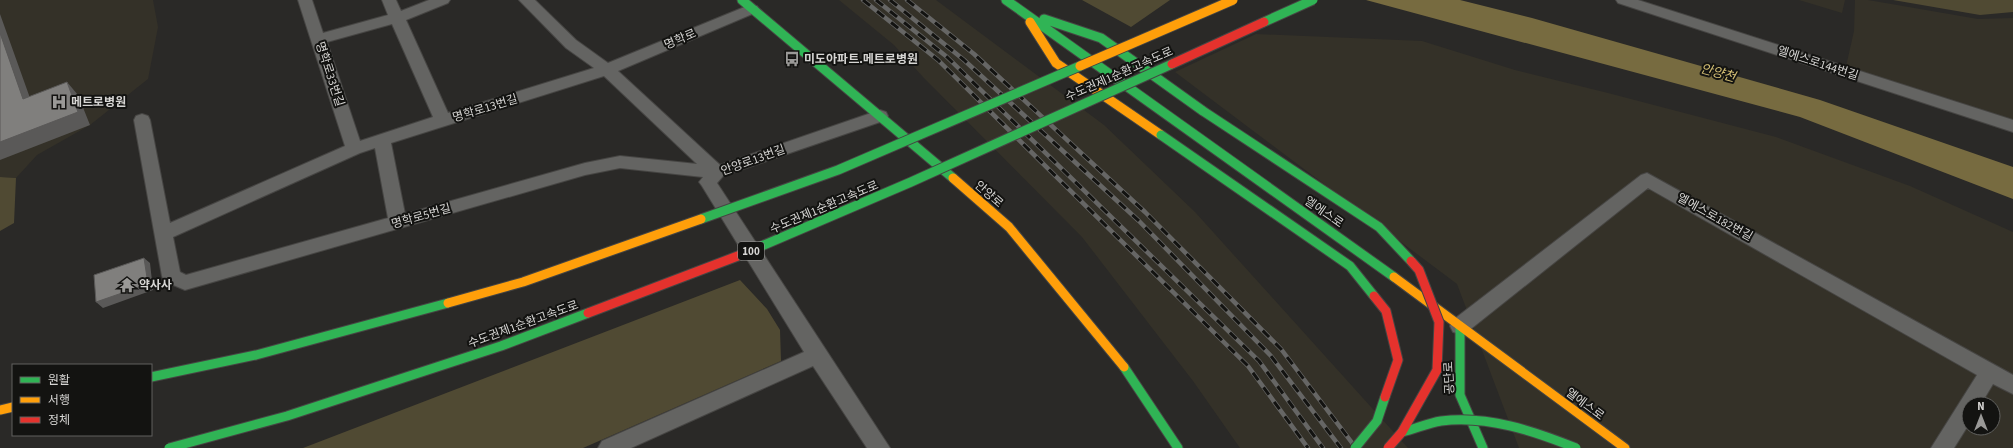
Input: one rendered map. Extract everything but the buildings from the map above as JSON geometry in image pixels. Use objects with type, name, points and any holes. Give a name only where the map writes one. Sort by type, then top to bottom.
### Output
[{"type":"main road","name":"엘에스로","points":[[1006,0],[1337,235],[1625,448]]},
{"type":"main road","name":"수도권제1순환고속도로","points":[[152,377],[256,355],[523,282],[838,170],[1233,0]]},
{"type":"main road","name":"수도권제1순환고속도로","points":[[169,448],[287,416],[501,346],[721,264],[911,182],[1313,0]]},
{"type":"main road","name":"안양로","points":[[747,4],[827,74],[880,116],[1009,227],[1137,384],[1178,448]]},
{"type":"main road","points":[[1024,13],[1101,38],[1203,111],[1379,227],[1419,270],[1439,322],[1437,370],[1402,432],[1388,448]]},
{"type":"main road","points":[[1024,13],[1056,63],[1350,266],[1386,311],[1398,360],[1377,421],[1355,448]]},
{"type":"main road","name":"공단로","points":[[1460,326],[1460,395],[1483,448]]},
{"type":"main road","points":[[0,410],[12,407]]},
{"type":"main road","points":[[1402,432],[1440,421],[1470,420],[1501,424],[1544,434],[1576,448]]},
{"type":"street","name":"명학로33번길","points":[[305,0],[354,149]]},
{"type":"street","name":"명학로13번길","points":[[389,0],[443,120],[608,70]]},
{"type":"street","points":[[319,39],[397,18],[443,0]]},
{"type":"street","points":[[526,0],[571,44],[608,70],[717,172]]},
{"type":"street","name":"엘에스로144번길","points":[[1623,0],[2013,126]]},
{"type":"street","name":"명학로","points":[[608,70],[747,4]]},
{"type":"street","name":"안양로13번길","points":[[879,448],[817,355],[708,182],[717,172],[880,116]]},
{"type":"street","name":"명학로5번길","points":[[142,120],[171,276],[185,283],[585,169],[620,162],[717,172]]},
{"type":"street","points":[[162,234],[354,149],[443,120]]},
{"type":"street","points":[[382,139],[384,158],[398,223]]},
{"type":"street","name":"엘에스로182번길","points":[[1460,326],[1647,178],[2013,385]]},
{"type":"street","points":[[609,448],[817,355]]},
{"type":"street","points":[[1975,396],[1990,372]]},
{"type":"street","points":[[1942,448],[1961,419]]},
{"type":"shaded area","name":"메트로병원","points":[[0,0],[153,0],[158,27],[148,79],[90,125],[37,155],[16,178],[0,177]]},
{"type":"shaded area","points":[[839,0],[936,0],[1104,125],[1195,212],[1408,448],[1240,448],[1193,381],[1082,237],[923,77],[894,45]]},
{"type":"shaded area","points":[[1082,0],[1170,0],[1131,27]]},
{"type":"shaded area","points":[[1799,0],[1845,0],[1842,13]]},
{"type":"shaded area","points":[[1855,0],[1868,0],[1978,19],[2013,18],[2013,125],[1845,71],[1854,31]]},
{"type":"shaded area","points":[[1893,0],[2013,0],[2013,12],[1980,15]]},
{"type":"shaded area","points":[[1256,34],[1422,41],[1515,70],[1776,137],[1910,186],[2013,232],[2013,448],[1519,448],[1457,284],[1175,72]]},
{"type":"shaded area","points":[[0,177],[16,178],[14,223],[0,231]]},
{"type":"shaded area","points":[[740,280],[767,309],[780,330],[781,361],[583,448],[303,448]]},
{"type":"water","name":"안양천","points":[[1366,0],[1460,0],[1532,18],[1820,100],[2013,167],[2013,199],[1800,117]]},
{"type":"railway","points":[[863,0],[938,60],[1248,366],[1308,448]]},
{"type":"railway","points":[[876,0],[947,57],[1259,361],[1323,448]]},
{"type":"railway","points":[[890,0],[964,60],[1139,221],[1271,356],[1341,448]]},
{"type":"railway","points":[[907,0],[974,54],[1145,212],[1281,349],[1356,448]]},
{"type":"traffic: fast","points":[[742,0],[953,178]]},
{"type":"traffic: fast","points":[[1006,0],[1394,277]]},
{"type":"traffic: fast","points":[[1264,22],[1313,0]]},
{"type":"traffic: fast","points":[[1044,19],[1101,38],[1203,111]]},
{"type":"traffic: fast","points":[[743,254],[911,182],[1172,64]]},
{"type":"traffic: fast","points":[[701,219],[838,170],[1080,66]]},
{"type":"traffic: fast","points":[[1203,111],[1379,227],[1411,261]]},
{"type":"traffic: fast","points":[[1161,135],[1350,266],[1374,296]]},
{"type":"traffic: fast","points":[[152,377],[256,355],[448,303]]},
{"type":"traffic: fast","points":[[169,448],[287,416],[501,346],[588,313]]},
{"type":"traffic: fast","points":[[1460,326],[1460,395],[1483,448]]},
{"type":"traffic: fast","points":[[1124,367],[1137,384],[1178,448]]},
{"type":"traffic: fast","points":[[1355,448],[1377,421],[1385,397]]},
{"type":"traffic: fast","points":[[1402,432],[1441,421],[1476,420],[1493,422],[1527,430],[1576,448]]},
{"type":"traffic: slow","points":[[1080,66],[1233,0]]},
{"type":"traffic: slow","points":[[1030,22],[1056,63],[1161,135]]},
{"type":"traffic: slow","points":[[953,178],[1009,227],[1124,367]]},
{"type":"traffic: slow","points":[[448,303],[523,282],[701,219]]},
{"type":"traffic: slow","points":[[1394,277],[1625,448]]},
{"type":"traffic: slow","points":[[0,410],[12,407]]},
{"type":"traffic: jam","points":[[1172,64],[1264,22]]},
{"type":"traffic: jam","points":[[588,313],[743,254]]},
{"type":"traffic: jam","points":[[1388,448],[1402,432],[1437,370],[1439,322],[1419,270],[1411,261]]},
{"type":"traffic: jam","points":[[1374,296],[1386,311],[1398,360],[1385,397]]},
{"type":"place","name":"미도아파트.메트로병원","points":[[792,59]]},
{"type":"place","name":"메트로병원","points":[[59,102]]},
{"type":"place","name":"약사사","points":[[127,285]]}]
